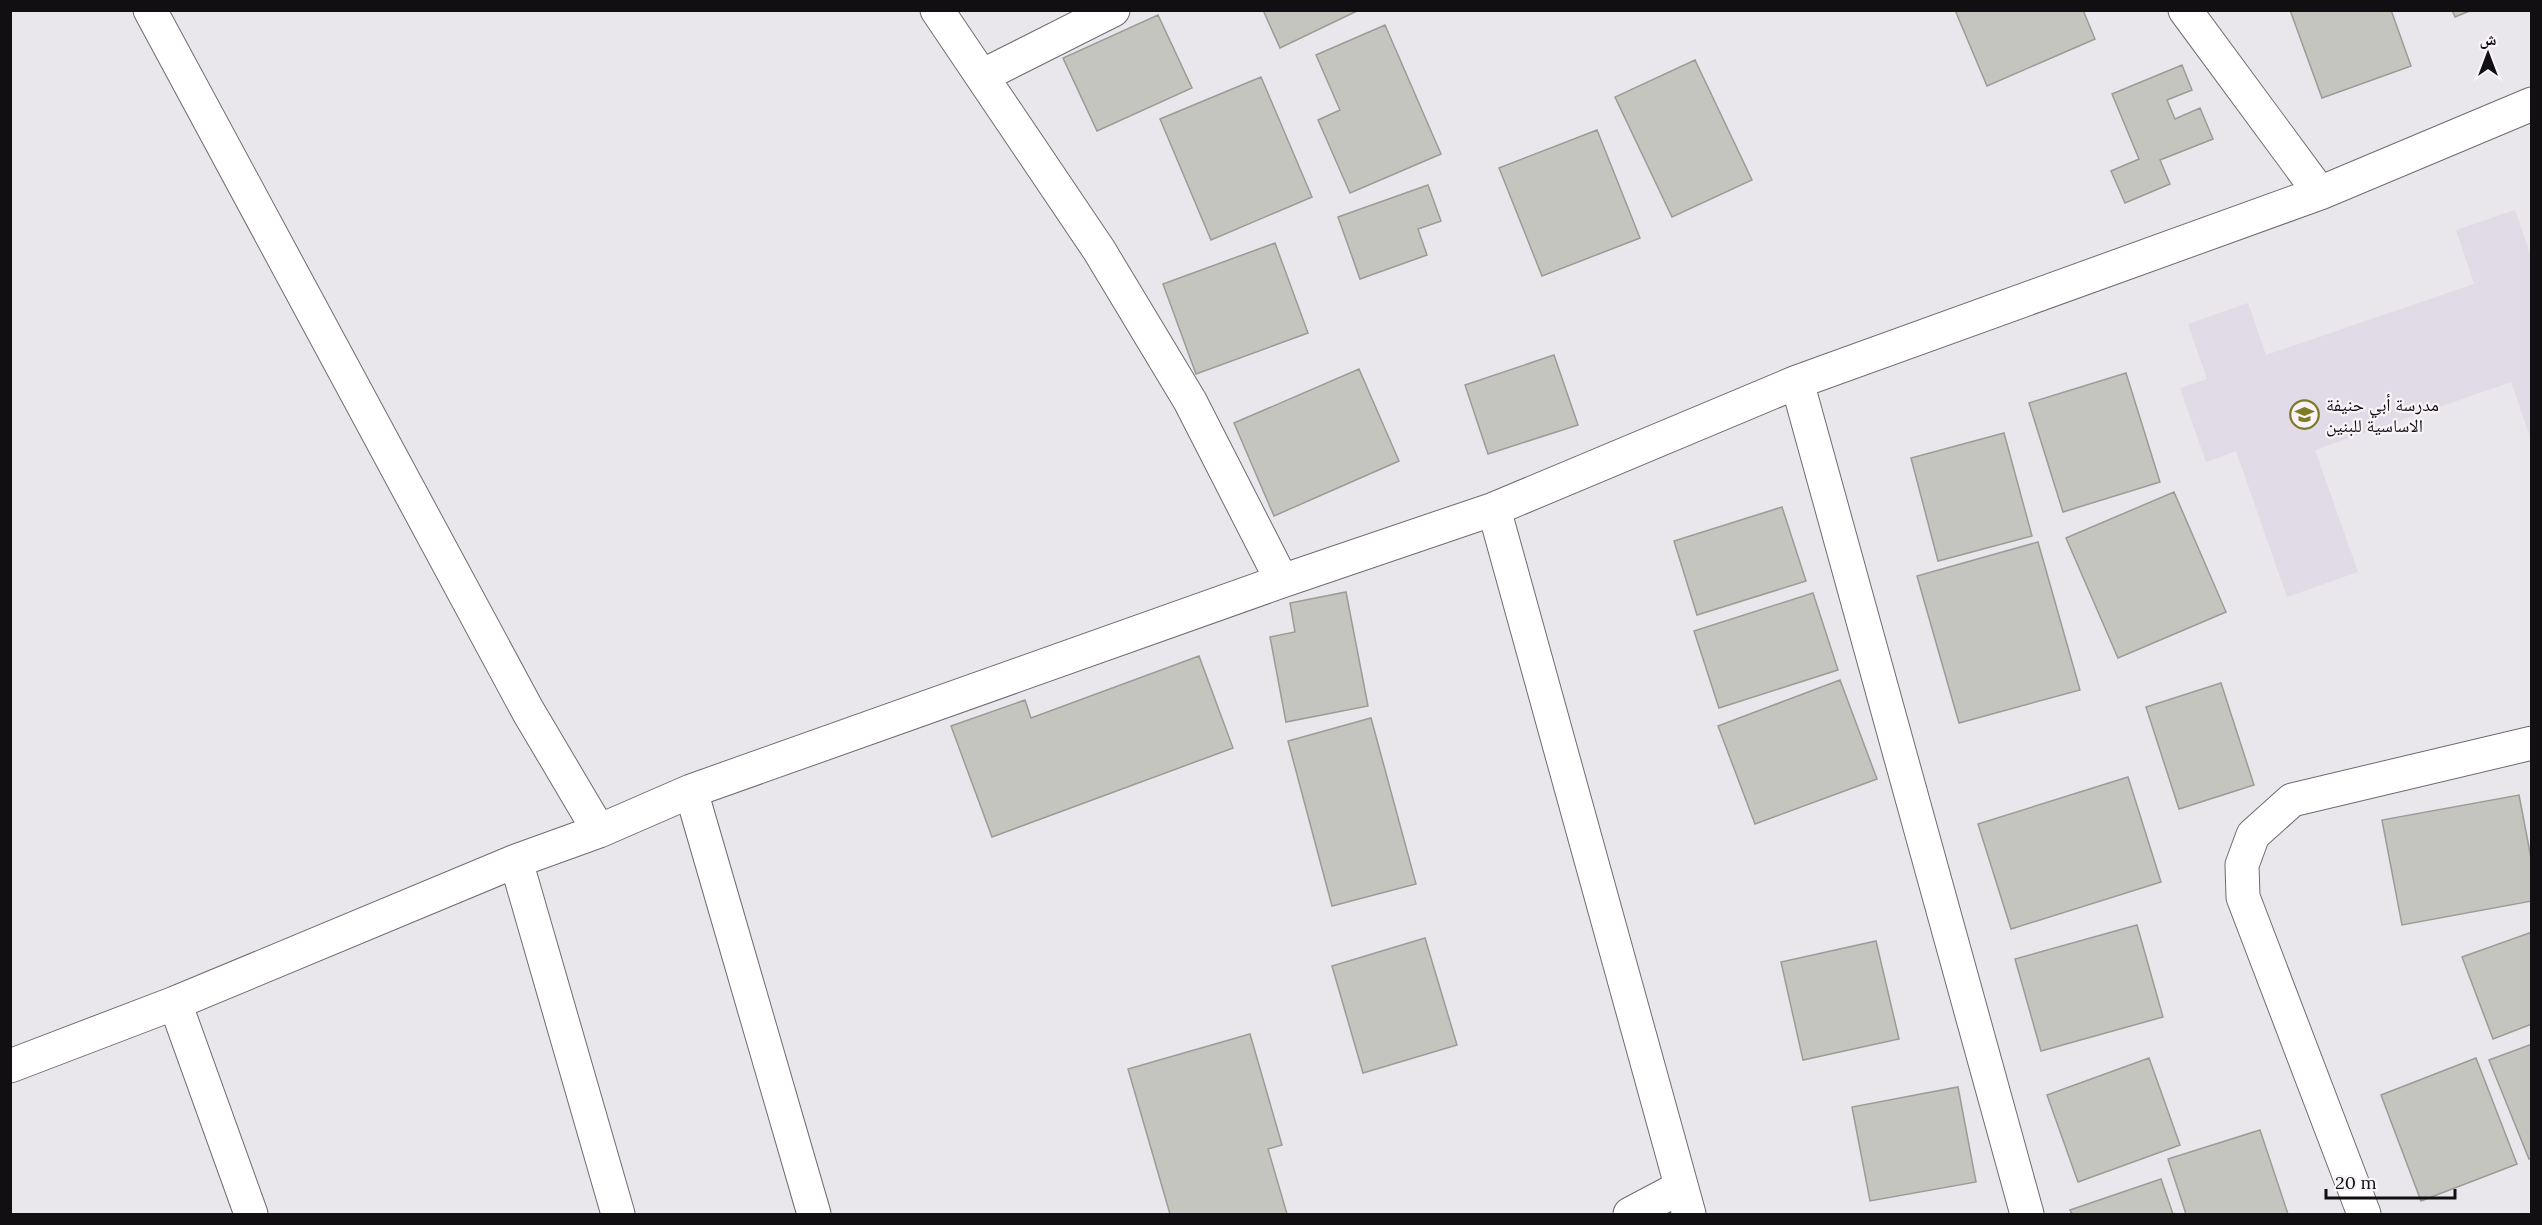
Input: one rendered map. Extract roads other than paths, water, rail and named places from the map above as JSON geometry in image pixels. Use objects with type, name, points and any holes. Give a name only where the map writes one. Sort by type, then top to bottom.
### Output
[{"type":"street","points":[[150,10],[528,711],[599,831]]},
{"type":"street","points":[[937,10],[1099,250],[1190,401],[1282,582]]},
{"type":"street","points":[[982,76],[1113,10]]},
{"type":"street","points":[[2185,10],[2320,193]]},
{"type":"street","points":[[10,1066],[175,1003],[516,861],[599,831],[691,791],[1494,509],[1797,382],[2320,193],[2532,104]]},
{"type":"street","points":[[1797,382],[2027,1215]]},
{"type":"street","points":[[1494,509],[1685,1201],[1630,1215]]},
{"type":"street","points":[[2364,1215],[2243,897],[2242,865],[2253,835],[2292,800],[2532,743]]},
{"type":"street","points":[[691,791],[814,1215]]},
{"type":"street","points":[[516,861],[618,1215]]},
{"type":"street","points":[[175,1003],[251,1215]]},
{"type":"place","name":"مدرسة أبي حنيفة الاساسية للبنين","points":[[2305,414]]}]
